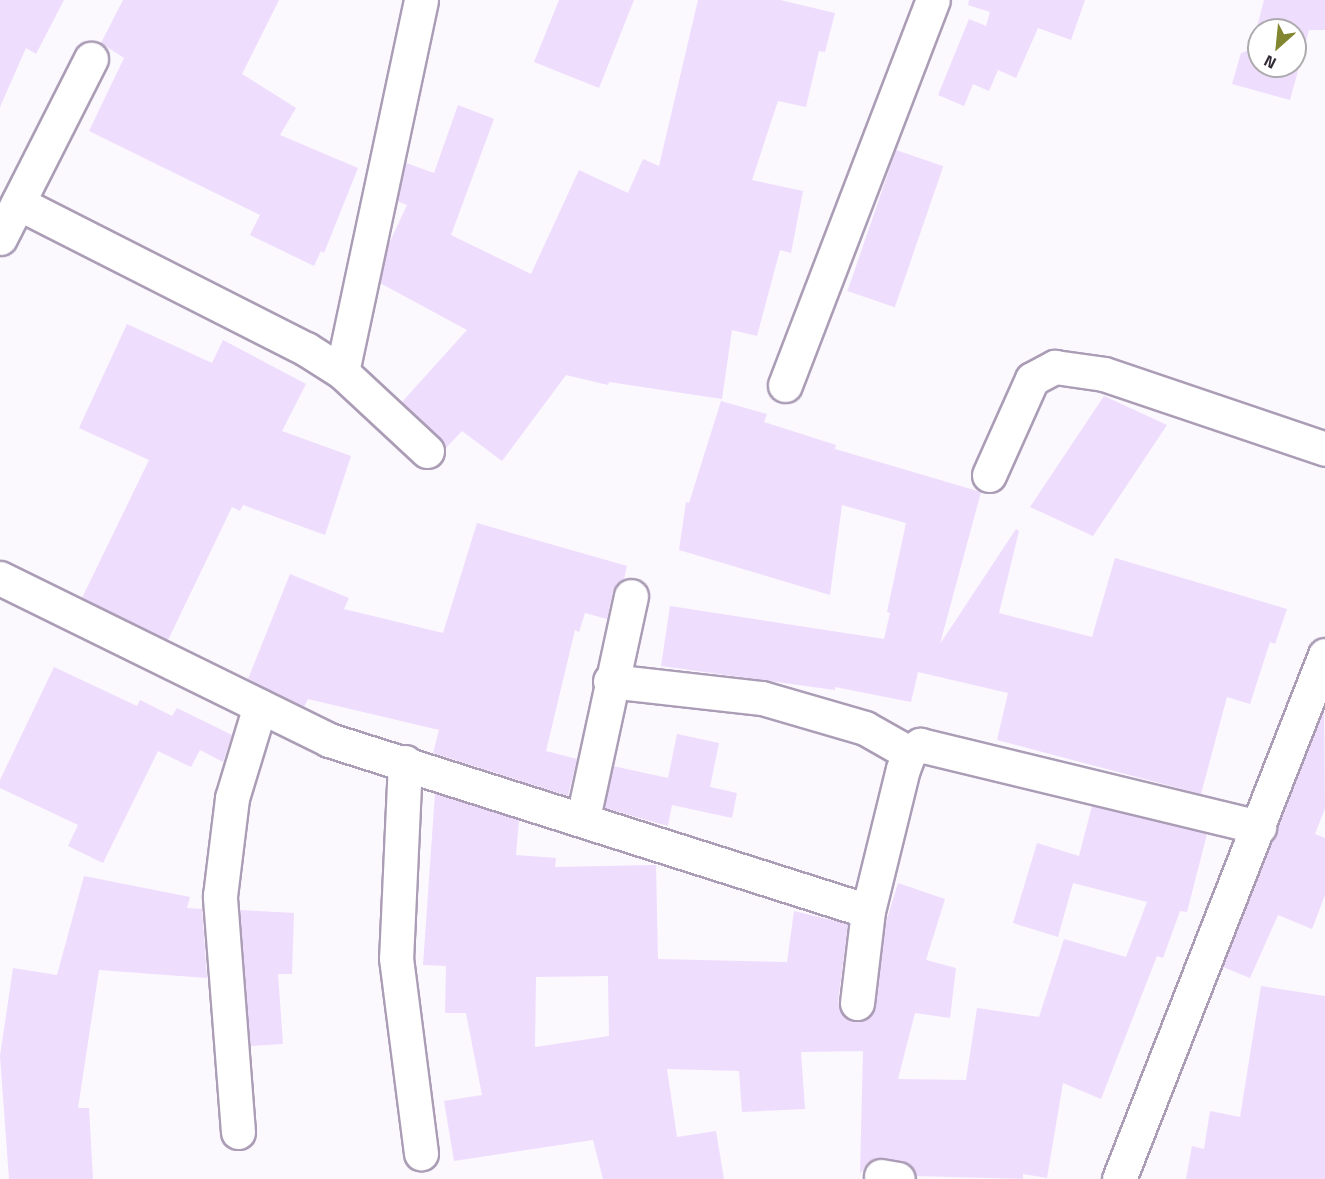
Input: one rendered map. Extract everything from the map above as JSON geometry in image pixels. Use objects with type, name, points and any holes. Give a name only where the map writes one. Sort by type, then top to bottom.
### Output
[{"type":"street","points":[[342,372],[421,0]]},
{"type":"street","points":[[785,385],[933,0]]},
{"type":"street","points":[[0,238],[91,59]]},
{"type":"street","points":[[18,203],[306,349],[342,372],[427,451]]},
{"type":"street","points":[[989,475],[1032,379],[1055,367],[1104,374],[1325,449]]},
{"type":"street","points":[[0,578],[329,740],[583,818],[868,911]]},
{"type":"street","points":[[583,818],[610,681],[631,596]]},
{"type":"street","points":[[1119,1179],[1325,655]]},
{"type":"street","points":[[610,681],[773,701],[865,728],[909,753]]},
{"type":"street","points":[[238,1132],[220,896],[232,798],[260,706]]},
{"type":"street","points":[[856,1003],[868,911],[909,753],[920,745],[1259,827]]},
{"type":"street","points":[[405,762],[396,958],[421,1154]]},
{"type":"building","points":[[0,0],[64,0],[36,54],[26,48],[0,107]]},
{"type":"building","points":[[123,0],[279,0],[242,74],[296,108],[280,135],[358,168],[324,253],[321,251],[314,266],[250,235],[260,215],[89,131],[124,58],[101,43]]},
{"type":"building","points":[[559,0],[634,0],[599,88],[534,62]]},
{"type":"building","points":[[698,0],[780,0],[835,13],[825,52],[819,51],[806,107],[778,101],[752,180],[803,191],[791,253],[780,250],[757,336],[732,330],[722,399],[609,382],[608,385],[566,375],[502,461],[462,431],[445,449],[440,437],[402,402],[467,330],[380,283],[388,246],[407,205],[397,201],[406,163],[434,173],[458,105],[494,119],[451,235],[531,274],[579,170],[628,193],[643,159],[659,166]]},
{"type":"building","points":[[969,0],[1085,0],[1071,40],[1038,28],[1016,78],[998,70],[989,91],[973,84],[964,106],[938,95],[969,19],[986,26],[990,12],[968,5]]},
{"type":"building","points":[[1264,0],[1325,0],[1325,30],[1309,30],[1307,37],[1307,18],[1259,18]]},
{"type":"building","points":[[1247,51],[1247,78],[1296,78],[1290,100],[1232,84],[1241,53]]},
{"type":"building","points":[[896,150],[943,166],[895,307],[847,291]]},
{"type":"building","points":[[127,324],[212,363],[223,340],[306,384],[282,431],[351,456],[325,535],[243,505],[240,511],[232,507],[168,640],[82,598],[149,460],[79,428]]},
{"type":"building","points":[[1104,396],[1167,425],[1093,536],[1030,507]]},
{"type":"building","points":[[721,401],[767,414],[764,422],[836,445],[835,449],[981,492],[940,644],[1016,529],[1019,531],[999,613],[1092,637],[1115,558],[1287,609],[1275,644],[1270,642],[1250,704],[1227,697],[1201,794],[997,740],[1008,693],[918,672],[911,702],[835,687],[835,690],[661,666],[670,606],[884,639],[890,613],[887,612],[906,523],[842,505],[830,595],[679,550],[686,502],[689,503]]},
{"type":"building","points":[[477,523],[627,566],[624,579],[613,591],[607,619],[585,613],[579,632],[575,630],[546,751],[577,759],[568,796],[433,753],[439,730],[308,699],[304,707],[248,679],[290,574],[349,598],[344,609],[443,633]]},
{"type":"building","points":[[54,667],[137,706],[140,700],[172,716],[177,708],[232,735],[223,762],[200,750],[191,767],[158,751],[103,863],[68,846],[78,825],[0,788],[0,780]]},
{"type":"building","points":[[1324,708],[1325,808],[1315,834],[1325,838],[1325,895],[1312,929],[1278,915],[1250,978],[1223,967]]},
{"type":"building","points":[[677,734],[719,743],[710,787],[737,793],[732,818],[672,805],[668,826],[604,808],[613,766],[668,778]]},
{"type":"building","points":[[435,793],[519,820],[516,855],[556,858],[555,867],[656,865],[658,959],[787,962],[794,911],[848,924],[838,1001],[845,1018],[854,1021],[865,1020],[875,1006],[886,922],[898,883],[945,899],[926,960],[956,968],[950,1018],[915,1013],[898,1079],[966,1080],[977,1008],[1039,1017],[1064,939],[1126,957],[1147,902],[1073,883],[1058,937],[1013,923],[1037,843],[1079,856],[1092,806],[1207,834],[1187,912],[1180,911],[1163,958],[1157,956],[1101,1099],[1063,1083],[1047,1178],[1023,1174],[1023,1179],[916,1176],[910,1164],[884,1158],[867,1164],[860,1174],[863,1051],[801,1052],[805,1109],[742,1112],[739,1071],[667,1069],[677,1137],[716,1131],[724,1179],[603,1179],[593,1140],[454,1161],[444,1101],[482,1095],[466,1013],[445,1013],[446,966],[423,965]],"holes":[[[608,976],[609,1036],[535,1047],[536,977]]]},
{"type":"building","points":[[84,876],[190,897],[187,908],[202,909],[207,978],[99,970],[78,1108],[89,1108],[93,1179],[9,1179],[0,1056],[13,968],[57,975]]},
{"type":"building","points":[[240,910],[294,913],[292,974],[278,974],[283,1044],[250,1046]]},
{"type":"building","points":[[1261,986],[1325,996],[1325,1179],[1186,1179],[1192,1146],[1204,1149],[1210,1111],[1240,1117]]}]
